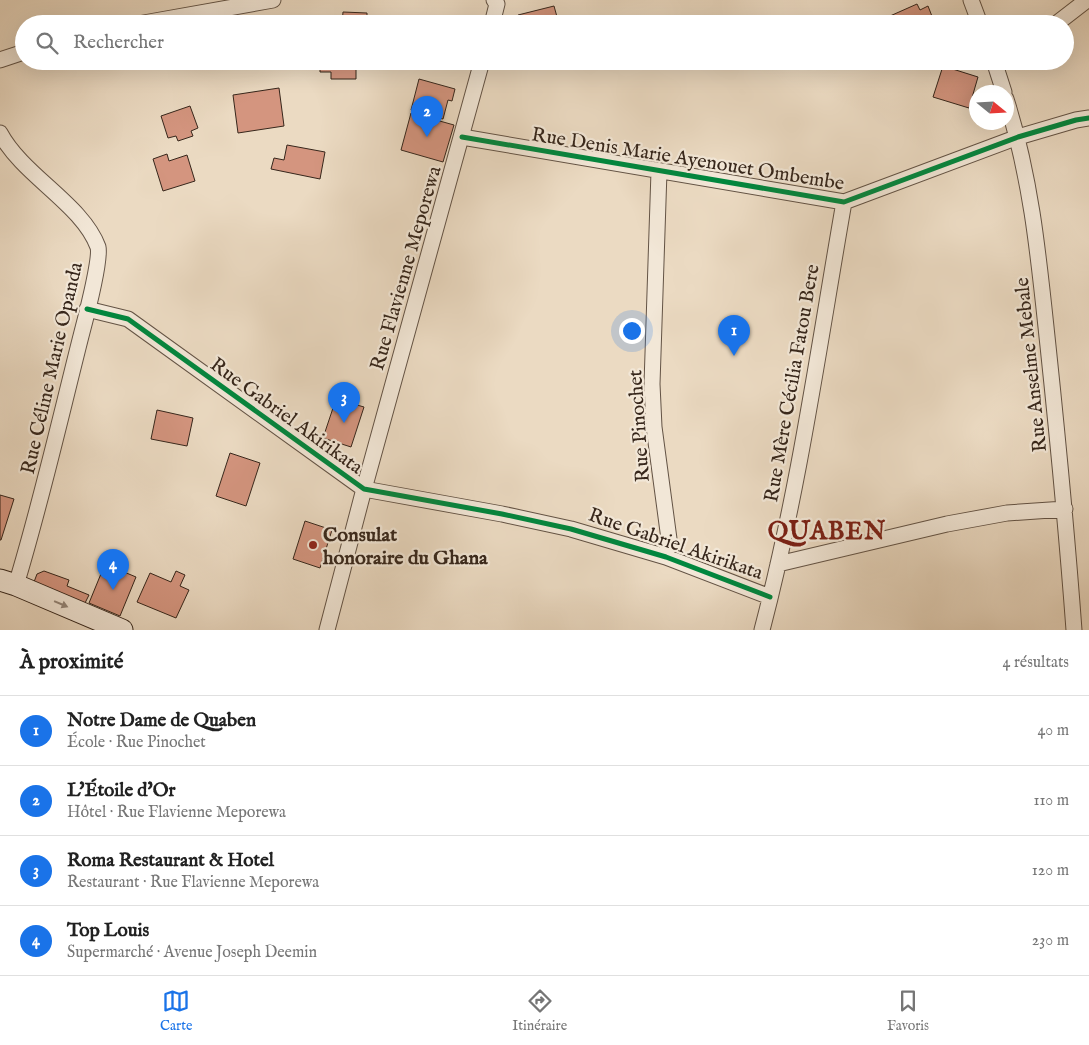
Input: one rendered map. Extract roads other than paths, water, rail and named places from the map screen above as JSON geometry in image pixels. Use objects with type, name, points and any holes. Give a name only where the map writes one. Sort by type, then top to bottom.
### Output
[{"type":"main road","points":[[8,583],[122,630]]},
{"type":"street","points":[[189,15],[273,0]]},
{"type":"street","points":[[494,0],[497,4],[494,15]]},
{"type":"street","points":[[971,0],[977,15]]},
{"type":"street","points":[[1068,15],[1088,0]]},
{"type":"street","points":[[0,60],[15,55]]},
{"type":"street","name":"Rue Flavienne Meporewa","points":[[327,630],[480,70]]},
{"type":"street","points":[[999,70],[1003,85]]},
{"type":"street","name":"Rue Denis Marie Ayenouet Ombembe","points":[[462,137],[844,202],[1018,137],[1089,118]]},
{"type":"street","name":"Rue Anselme Mebale","points":[[1014,124],[1035,224],[1066,509],[1074,630]]},
{"type":"street","name":"Rue Céline Marie Opanda","points":[[0,133],[7,146],[28,169],[72,210],[89,230],[98,250],[88,309],[51,456],[8,583]]},
{"type":"street","name":"Rue Pinochet","points":[[659,171],[652,384],[654,427],[669,539],[666,557]]},
{"type":"street","name":"Rue Mère Cécilia Fatou Bere","points":[[762,630],[778,564],[800,450],[844,202]]},
{"type":"street","name":"Rue Gabriel Akirikata","points":[[88,309],[128,319],[364,489],[545,523],[666,557],[770,597]]},
{"type":"street","points":[[778,564],[947,524],[1007,514],[1066,509]]},
{"type":"place","name":"L'Étoile d'Or","points":[[427,137]]},
{"type":"place","name":"Notre Dame de Quaben","points":[[734,356]]},
{"type":"place","name":"Roma Restaurant & Hotel","points":[[344,423]]},
{"type":"place","name":"Consulat honoraire du Ghana","points":[[313,545]]},
{"type":"place","name":"Top Louis","points":[[113,590]]},
{"type":"district","name":"QUABEN","points":[[827,530]]}]
